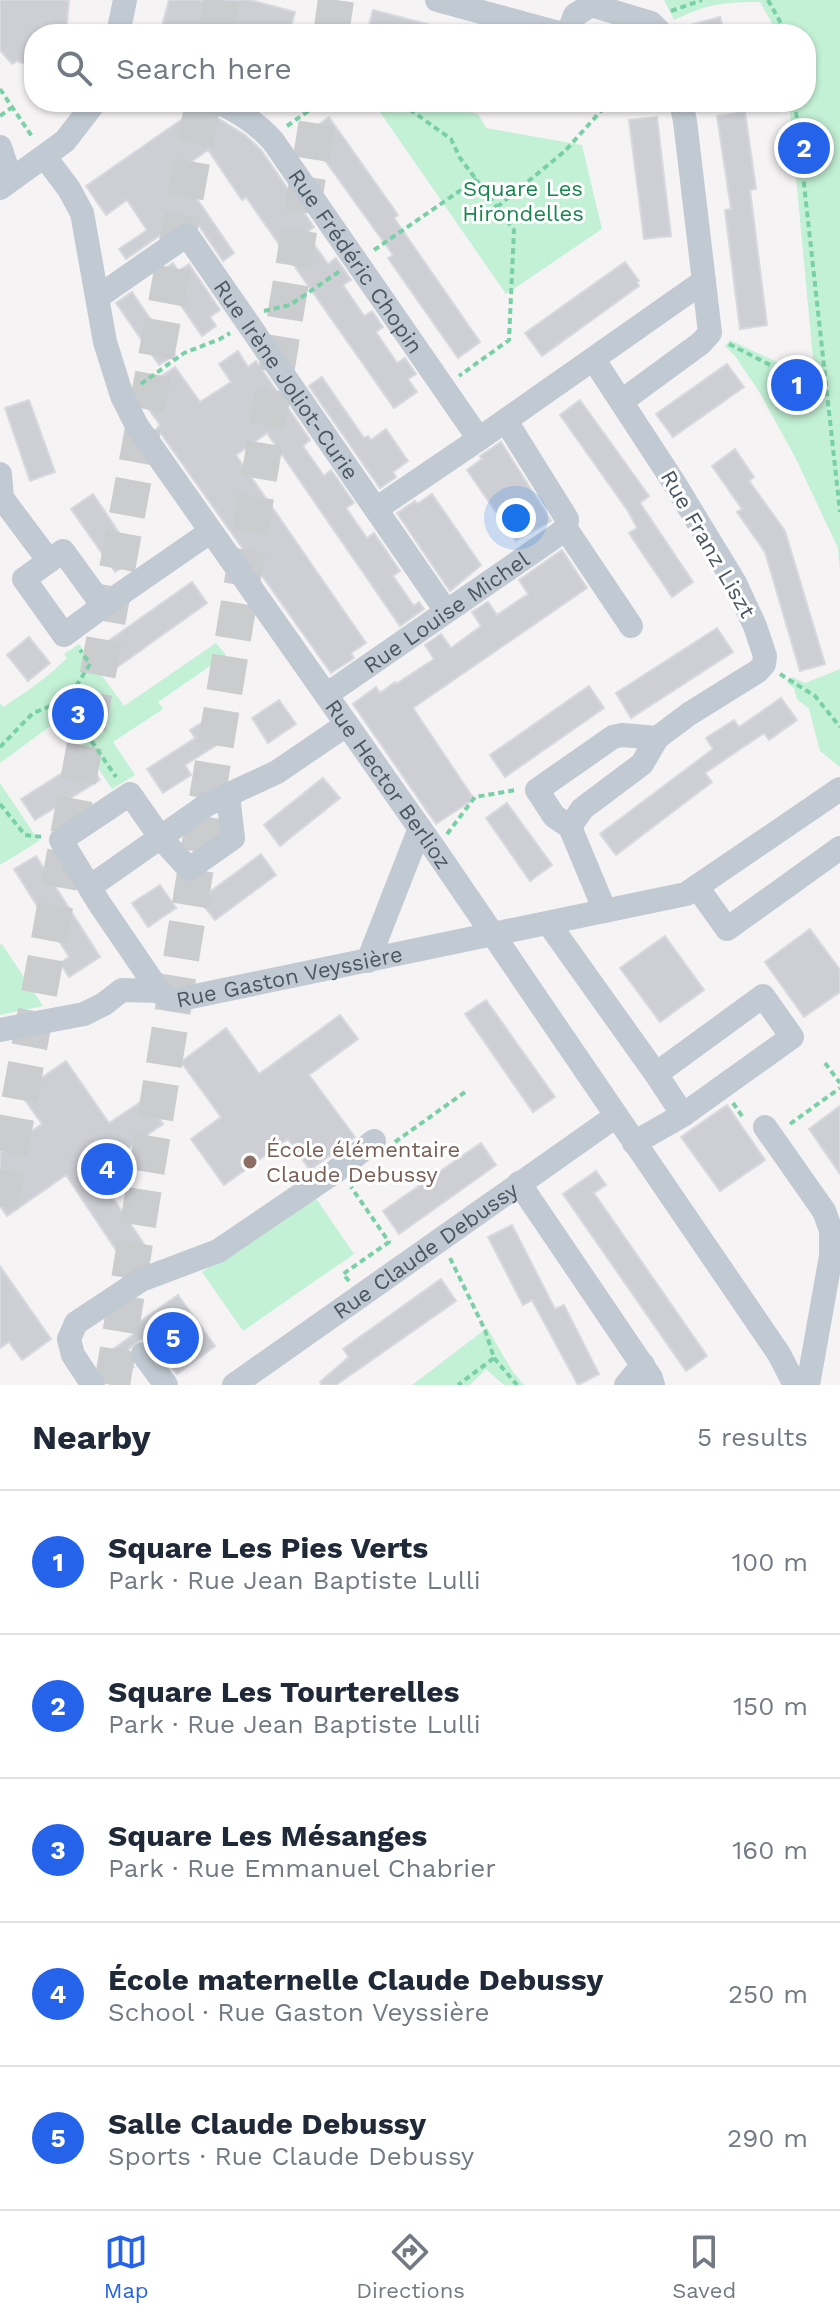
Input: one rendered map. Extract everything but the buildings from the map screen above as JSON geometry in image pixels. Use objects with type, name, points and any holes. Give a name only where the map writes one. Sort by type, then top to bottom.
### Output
[{"type":"street","points":[[120,24],[125,0]]},
{"type":"street","points":[[437,0],[528,24]]},
{"type":"street","points":[[571,24],[575,15],[591,5],[642,24]]},
{"type":"street","points":[[2,168],[45,157],[80,125],[88,112]]},
{"type":"street","name":"Rue Frédéric Chopin","points":[[236,112],[251,120],[273,141],[479,439]]},
{"type":"street","points":[[622,401],[701,343],[710,333],[683,112]]},
{"type":"street","name":"Rue Hector Berlioz","points":[[45,157],[82,213],[105,342],[122,396],[137,426],[494,935],[779,1354],[795,1385]]},
{"type":"street","name":"Rue Irène Joliot-Curie","points":[[98,297],[187,235],[446,611]]},
{"type":"street","points":[[376,509],[704,281]]},
{"type":"street","name":"Rue Franz Liszt","points":[[594,360],[735,583],[755,626],[765,656],[764,664]]},
{"type":"street","points":[[506,421],[567,519],[566,529],[631,626]]},
{"type":"street","points":[[1,490],[49,561]]},
{"type":"street","name":"Rue Louise Michel","points":[[326,695],[566,529]]},
{"type":"street","points":[[103,606],[63,551],[24,579],[64,635],[210,532]]},
{"type":"street","points":[[570,827],[582,809],[642,764],[657,738],[689,714],[748,678],[764,664]]},
{"type":"street","points":[[91,886],[208,804],[277,772],[346,725]]},
{"type":"street","points":[[605,911],[570,827],[554,816],[537,790],[613,737],[657,738]]},
{"type":"street","name":"Rue Gaston Veyssière","points":[[0,1030],[84,1014],[122,990],[159,991],[176,1000],[686,894],[840,789]]},
{"type":"street","points":[[159,991],[61,840],[130,794],[160,837],[189,869],[233,838],[228,796]]},
{"type":"street","points":[[368,961],[420,828]]},
{"type":"street","points":[[697,887],[727,929],[840,848]]},
{"type":"street","points":[[549,924],[683,1115]]},
{"type":"street","points":[[634,1143],[683,1115],[792,1037],[763,996],[656,1074]]},
{"type":"street","name":"Rue Claude Debussy","points":[[234,1385],[616,1116]]},
{"type":"street","points":[[761,1129],[824,1211],[831,1230],[831,1256],[808,1385]]},
{"type":"street","points":[[93,1385],[73,1355],[69,1339],[76,1323],[141,1280],[218,1251],[383,1142]]},
{"type":"street","points":[[519,1183],[648,1375],[626,1385]]},
{"type":"street","points":[[143,1354],[166,1385]]},
{"type":"path","points":[[660,24],[668,12],[702,0]]},
{"type":"path","points":[[768,0],[781,24]]},
{"type":"path","points":[[0,89],[45,157]]},
{"type":"path","points":[[0,116],[12,107]]},
{"type":"path","points":[[273,141],[307,112]]},
{"type":"path","points":[[412,112],[451,139],[460,158],[514,230],[509,340],[443,388]]},
{"type":"path","points":[[497,207],[565,151],[600,112]]},
{"type":"path","points":[[796,112],[840,512]]},
{"type":"path","points":[[122,396],[184,353],[220,339],[260,312],[290,305],[477,179]]},
{"type":"path","points":[[710,333],[827,394]]},
{"type":"path","points":[[0,747],[33,713],[70,696],[90,664],[67,632]]},
{"type":"path","points":[[764,664],[815,696],[840,727]]},
{"type":"path","points":[[70,696],[92,742],[121,784]]},
{"type":"path","points":[[444,839],[475,797],[518,790]]},
{"type":"path","points":[[0,804],[25,835],[61,840]]},
{"type":"path","points":[[735,1105],[761,1129],[840,1086],[825,1063]]},
{"type":"path","points":[[383,1142],[465,1092]]},
{"type":"path","points":[[345,1178],[389,1242],[343,1274],[352,1286]]},
{"type":"path","points":[[441,1239],[485,1330],[494,1358],[517,1385]]},
{"type":"path","points":[[458,1385],[494,1358]]},
{"type":"green space","points":[[664,0],[840,0],[840,572],[838,548],[796,459],[760,393],[725,346],[730,340],[815,380],[790,112],[816,112],[816,24],[772,24],[760,2],[716,5],[674,20]]},
{"type":"green space","name":"Square Les Hirondelles","points":[[380,112],[470,112],[478,114],[486,128],[582,145],[602,229],[506,294]]},
{"type":"green space","points":[[216,643],[226,655],[158,702],[163,709],[113,742],[135,775],[112,789],[72,729],[60,719],[0,763],[0,703],[3,707],[36,684],[67,658],[64,654],[79,644],[124,706]]},
{"type":"green space","points":[[840,669],[840,767],[820,751],[809,709],[797,699],[794,688],[787,683],[792,677],[805,683]]},
{"type":"green space","points":[[0,783],[39,841],[0,865]]},
{"type":"green space","points":[[2,944],[43,1006],[0,1015]]},
{"type":"green space","points":[[313,1194],[354,1254],[243,1331],[202,1272]]},
{"type":"green space","points":[[487,1328],[524,1385],[504,1385],[486,1369],[470,1385],[412,1385]]},
{"type":"tunnel","points":[[217,24],[222,0]]},
{"type":"tunnel","points":[[332,24],[336,0]]},
{"type":"tunnel","points":[[0,1206],[201,112]]},
{"type":"tunnel","points":[[112,1385],[318,112]]},
{"type":"place","name":"Square Les Tourterelles","points":[[804,148]]},
{"type":"place","name":"Square Les Pies Verts","points":[[797,385]]},
{"type":"place","name":"Square Les Mésanges","points":[[78,714]]},
{"type":"place","name":"École élémentaire Claude Debussy","points":[[250,1162]]},
{"type":"place","name":"École maternelle Claude Debussy","points":[[107,1169]]},
{"type":"place","name":"Salle Claude Debussy","points":[[173,1338]]}]
